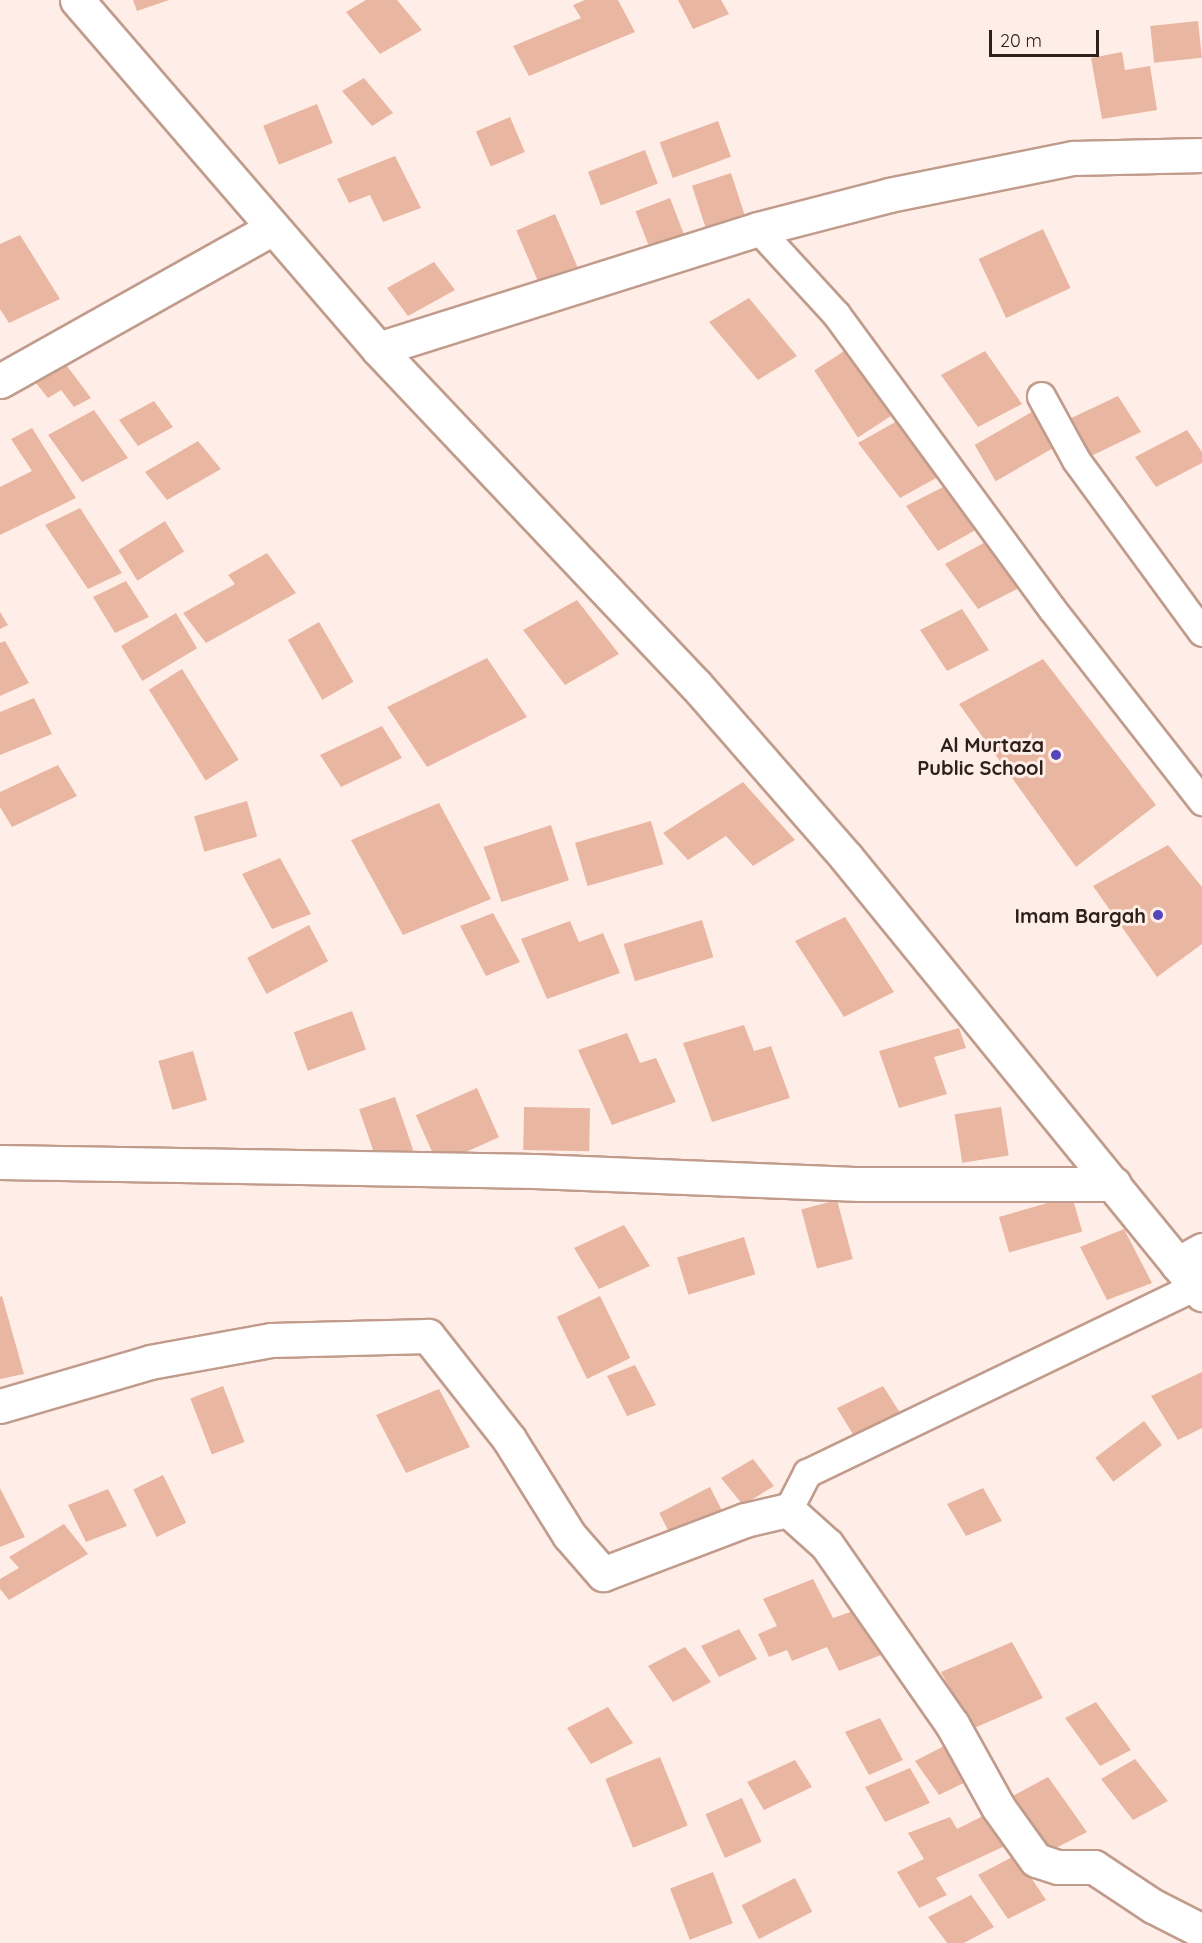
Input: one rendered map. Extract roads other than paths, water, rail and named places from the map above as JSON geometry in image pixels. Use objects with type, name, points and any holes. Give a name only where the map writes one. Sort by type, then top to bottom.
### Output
[{"type":"street","points":[[0,1406],[150,1362],[271,1340],[428,1336],[509,1439],[569,1535],[603,1574],[745,1520],[788,1510],[807,1473],[1194,1274],[1114,1184],[846,858],[696,685],[378,349],[271,229],[78,0]]},
{"type":"street","points":[[378,349],[758,229],[889,195],[1073,158],[1202,155]]},
{"type":"street","points":[[0,381],[271,229]]},
{"type":"street","points":[[758,229],[836,314],[1052,609],[1202,801]]},
{"type":"street","points":[[1041,396],[1076,460],[1202,632]]},
{"type":"street","points":[[0,1162],[534,1171],[861,1184],[1114,1184]]},
{"type":"street","points":[[788,1510],[826,1545],[952,1724],[998,1807],[1036,1860],[1058,1867],[1094,1867],[1154,1906],[1202,1931]]},
{"type":"place","name":"Al Murtaza Public School","points":[[1056,755]]},
{"type":"place","name":"Imam Bargah","points":[[1158,915]]}]
